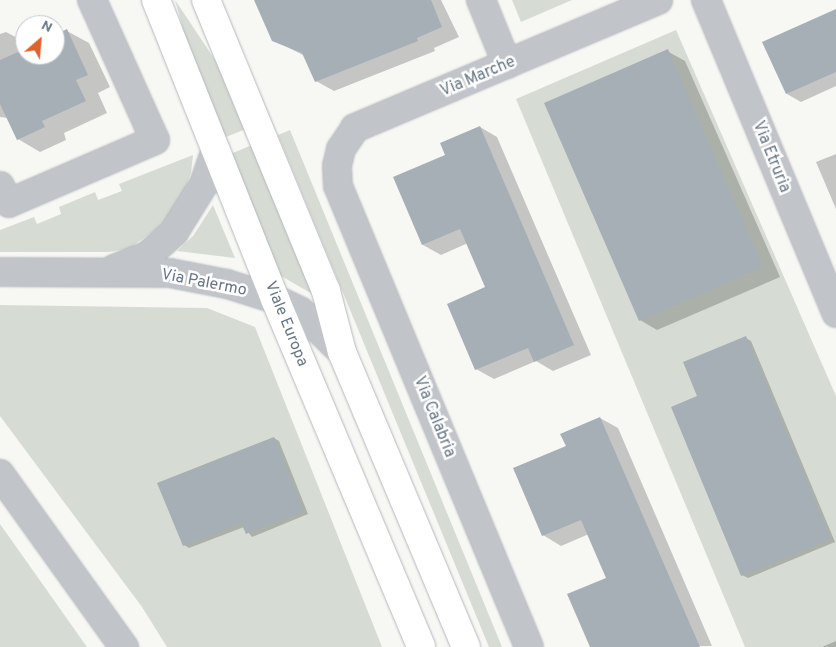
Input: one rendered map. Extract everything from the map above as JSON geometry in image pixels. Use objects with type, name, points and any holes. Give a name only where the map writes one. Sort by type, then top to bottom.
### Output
[{"type":"main road","name":"Viale Europa","points":[[156,0],[275,299],[421,647]]},
{"type":"main road","points":[[206,0],[326,291],[342,352],[466,647]]},
{"type":"street","points":[[0,186],[9,203],[154,140],[92,0]]},
{"type":"street","points":[[481,0],[507,64]]},
{"type":"street","name":"Via Marche","points":[[338,186],[337,166],[341,149],[356,128],[658,0]]},
{"type":"street","name":"Via Etruria","points":[[706,0],[836,313]]},
{"type":"street","name":"Via Palermo","points":[[106,272],[148,255],[174,232],[204,184],[216,150]]},
{"type":"street","name":"Via Calabria","points":[[338,186],[529,647]]},
{"type":"street","name":"Via Palermo","points":[[0,272],[170,273],[227,284],[275,299],[300,311],[318,325],[342,352]]},
{"type":"street","points":[[0,474],[124,647]]},
{"type":"shaded area","points":[[175,0],[221,69],[246,129],[221,139],[197,79]]},
{"type":"shaded area","points":[[512,0],[572,0],[521,22]]},
{"type":"shaded area","points":[[676,30],[836,396],[836,647],[745,647],[516,99]]},
{"type":"shaded area","points":[[290,130],[502,647],[489,647],[278,135]]},
{"type":"shaded area","points":[[252,145],[314,295],[276,273],[228,155]]},
{"type":"shaded area","points":[[193,155],[191,173],[180,202],[165,223],[128,249],[108,252],[0,252],[0,230],[34,217],[37,224],[61,214],[59,207],[95,192],[98,200],[122,191],[119,184]]},
{"type":"shaded area","points":[[213,205],[235,258],[177,251],[193,236]]},
{"type":"shaded area","points":[[0,305],[207,308],[255,327],[382,647],[167,647],[142,607],[0,416]]},
{"type":"shaded area","points":[[0,524],[87,647],[0,647]]},
{"type":"building","points":[[254,0],[431,0],[442,27],[417,38],[418,41],[315,82],[302,53],[272,41]]},
{"type":"building","points":[[836,9],[836,72],[786,94],[762,42]]},
{"type":"building","points":[[67,29],[88,75],[76,80],[86,101],[42,121],[45,127],[17,140],[0,104],[0,60],[15,53],[15,65],[65,65],[65,30]]},
{"type":"building","points":[[668,49],[763,267],[639,321],[544,103]]},
{"type":"building","points":[[480,126],[574,345],[534,362],[528,348],[475,370],[447,304],[485,287],[460,229],[422,245],[393,177],[445,155],[440,143]]},
{"type":"building","points":[[746,336],[831,539],[741,576],[671,407],[697,396],[683,362]]},
{"type":"building","points":[[600,417],[700,647],[590,647],[567,594],[606,578],[581,520],[542,536],[513,468],[566,446],[560,434]]},
{"type":"building","points":[[274,437],[304,511],[246,534],[241,523],[183,546],[157,483]]}]
